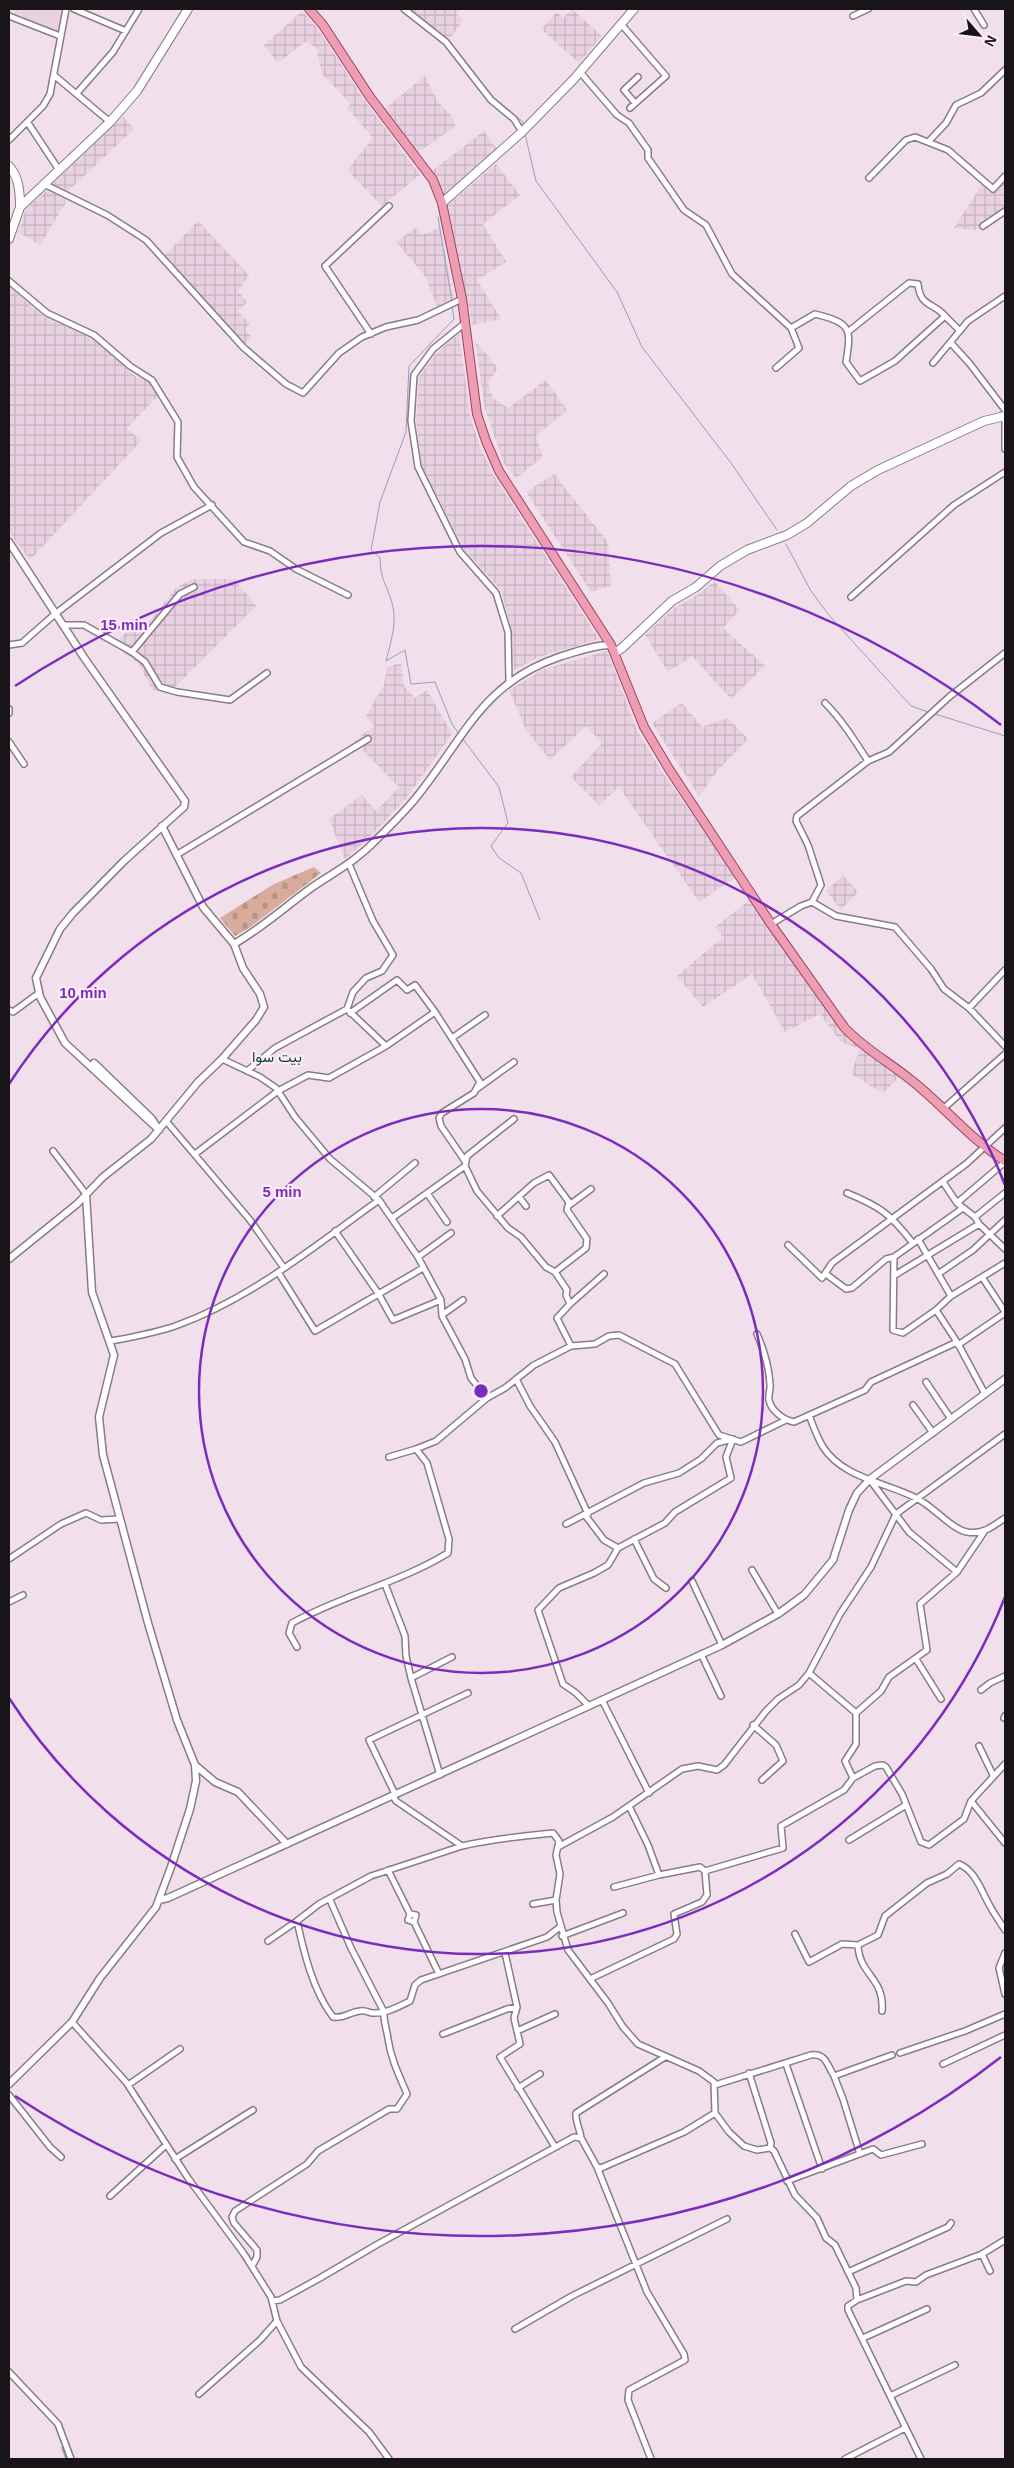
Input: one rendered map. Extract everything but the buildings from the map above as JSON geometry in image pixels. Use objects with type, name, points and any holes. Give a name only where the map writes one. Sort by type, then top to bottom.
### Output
[{"type":"main road","points":[[20,207],[110,122],[137,91],[188,9]]},
{"type":"main road","points":[[308,9],[323,25],[370,97],[433,180],[442,204],[462,299],[477,414],[486,441],[499,471],[611,645],[644,727],[771,924],[844,1027],[944,1108],[985,1147],[1005,1162]]},
{"type":"main road","points":[[442,204],[496,159],[580,72],[634,9]]},
{"type":"main road","points":[[9,166],[17,181],[20,193],[20,207],[9,238]]},
{"type":"main road","points":[[615,653],[672,601],[696,587],[720,566],[748,550],[787,535],[807,523],[851,486],[878,470],[984,421],[1005,416]]},
{"type":"street","points":[[9,140],[44,106],[55,76],[60,36],[66,9]]},
{"type":"street","points":[[74,9],[126,31]]},
{"type":"street","points":[[77,93],[112,52],[140,9]]},
{"type":"street","points":[[404,9],[446,42],[491,100],[514,119],[522,132]]},
{"type":"street","points":[[853,16],[868,9]]},
{"type":"street","points":[[974,9],[984,25]]},
{"type":"street","points":[[9,16],[60,36]]},
{"type":"street","points":[[621,24],[666,76],[630,108]]},
{"type":"street","points":[[929,141],[946,123],[956,104],[981,93],[1005,70]]},
{"type":"street","points":[[580,72],[617,115],[630,123],[648,150],[648,158],[684,210],[706,225],[732,274],[791,328],[799,348],[776,368]]},
{"type":"street","points":[[55,76],[110,122]]},
{"type":"street","points":[[635,103],[624,90],[638,77]]},
{"type":"street","points":[[28,123],[59,170]]},
{"type":"street","points":[[868,178],[906,140],[915,137],[948,150],[993,189],[1005,176]]},
{"type":"street","points":[[44,184],[107,215],[146,240],[243,347],[286,384],[303,392],[339,354],[371,334],[418,320],[462,299]]},
{"type":"street","points":[[371,334],[325,266],[389,206]]},
{"type":"street","points":[[983,226],[1005,211]]},
{"type":"street","points":[[9,281],[47,314],[94,335],[130,366],[152,380],[178,422],[177,456],[194,487],[244,542],[270,551],[296,569],[348,595]]},
{"type":"street","points":[[849,331],[909,283],[918,284],[919,295],[928,305],[940,310],[960,332]]},
{"type":"street","points":[[932,363],[968,321],[1005,296]]},
{"type":"street","points":[[791,328],[815,314],[836,320],[849,331],[850,338],[846,362],[860,381],[896,361],[945,316]]},
{"type":"street","points":[[465,324],[433,349],[414,375],[411,421],[418,467],[422,476],[460,552],[496,593],[508,632],[509,681]]},
{"type":"street","points":[[950,343],[970,364],[1005,410]]},
{"type":"street","points":[[1005,416],[1005,449]]},
{"type":"street","points":[[851,597],[954,505],[1005,472]]},
{"type":"street","points":[[9,645],[22,643],[56,614],[161,533],[212,505]]},
{"type":"street","points":[[9,542],[63,625],[185,801],[184,807],[124,861],[67,921],[38,972],[36,983],[39,993],[62,1038],[78,1053],[94,1062],[152,1119],[158,1130]]},
{"type":"street","points":[[132,652],[180,594],[194,587]]},
{"type":"street","points":[[63,625],[84,626],[132,652],[145,662],[160,687],[222,701],[230,700],[267,673]]},
{"type":"street","points":[[234,944],[252,934],[306,892],[349,864],[375,841],[413,801],[473,719],[509,681],[541,663],[575,652],[611,645]]},
{"type":"street","points":[[771,924],[812,902],[821,885],[808,845],[796,821],[797,816],[868,760],[889,752],[949,696],[1005,653]]},
{"type":"street","points":[[825,704],[839,717],[845,730],[868,760]]},
{"type":"street","points":[[9,709],[9,714]]},
{"type":"street","points":[[178,854],[368,739]]},
{"type":"street","points":[[9,742],[24,764]]},
{"type":"street","points":[[9,1259],[69,1210],[103,1176],[147,1143],[167,1122],[198,1082],[222,1059],[256,1020],[264,1007],[260,994],[243,968],[234,944],[203,907],[178,854],[162,826]]},
{"type":"street","points":[[348,1011],[352,992],[366,978],[382,971],[393,955],[372,920],[349,864]]},
{"type":"street","points":[[812,902],[836,916],[895,927],[931,969],[944,989],[969,1008],[1005,1046]]},
{"type":"street","points":[[969,1008],[1005,971]]},
{"type":"street","points":[[247,1071],[275,1048],[348,1011],[397,980],[407,990],[415,985],[478,1078],[478,1089]]},
{"type":"street","points":[[9,1010],[13,1012],[39,993]]},
{"type":"street","points":[[348,1011],[386,1046]]},
{"type":"street","points":[[195,1154],[278,1091],[308,1075],[329,1078],[386,1046],[435,1012]]},
{"type":"street","points":[[452,1038],[485,1014]]},
{"type":"street","points":[[944,1108],[1005,1054]]},
{"type":"street","points":[[222,1059],[265,1080],[278,1091],[295,1117],[330,1159],[376,1198],[392,1218],[418,1257],[441,1300],[442,1315],[465,1359],[471,1378],[487,1398]]},
{"type":"street","points":[[514,1062],[442,1113],[439,1118],[441,1126],[465,1163],[477,1191],[508,1228],[532,1248],[546,1266],[555,1272],[567,1290],[566,1295],[570,1304]]},
{"type":"street","points":[[392,1218],[465,1163],[467,1156],[514,1119]]},
{"type":"street","points":[[167,1122],[250,1220],[284,1268]]},
{"type":"street","points":[[788,1245],[819,1278],[822,1278],[832,1263],[943,1182],[1005,1128]]},
{"type":"street","points":[[9,2084],[72,2022],[100,1978],[159,1900],[190,1809],[196,1781],[195,1765],[172,1705],[103,1455],[99,1417],[114,1355],[111,1341],[92,1292],[86,1194],[53,1151]]},
{"type":"street","points":[[957,1203],[1005,1162]]},
{"type":"street","points":[[111,1341],[178,1325],[228,1301],[278,1272],[336,1231],[415,1163]]},
{"type":"street","points":[[497,1216],[534,1183],[549,1175],[569,1202],[567,1210],[587,1239],[586,1248],[555,1272]]},
{"type":"street","points":[[943,1182],[957,1203],[975,1218],[1005,1249]]},
{"type":"street","points":[[568,1206],[591,1189]]},
{"type":"street","points":[[427,1193],[447,1222]]},
{"type":"street","points":[[847,1193],[873,1203],[893,1218],[912,1242]]},
{"type":"street","points":[[975,1218],[1005,1193]]},
{"type":"street","points":[[519,1197],[526,1206]]},
{"type":"street","points":[[826,1274],[846,1289],[852,1288],[886,1259],[894,1256],[963,1208]]},
{"type":"street","points":[[938,1274],[990,1235],[1005,1220]]},
{"type":"street","points":[[894,1275],[979,1224]]},
{"type":"street","points":[[336,1231],[378,1293],[392,1320],[441,1300]]},
{"type":"street","points":[[418,1257],[451,1233]]},
{"type":"street","points":[[918,1239],[951,1296]]},
{"type":"street","points":[[894,1256],[893,1330],[903,1333],[936,1310],[951,1296],[1005,1263]]},
{"type":"street","points":[[278,1272],[315,1331],[424,1268]]},
{"type":"street","points":[[571,1346],[556,1318],[604,1274]]},
{"type":"street","points":[[757,1334],[766,1355],[770,1385],[769,1400],[775,1411],[786,1420],[794,1422],[865,1390],[871,1382],[958,1343],[1005,1313],[982,1277]]},
{"type":"street","points":[[442,1315],[463,1300]]},
{"type":"street","points":[[936,1310],[958,1343],[985,1394]]},
{"type":"street","points":[[389,1457],[416,1449],[436,1440],[487,1398],[516,1380],[534,1365],[571,1346],[595,1344],[610,1336],[619,1336],[675,1364],[719,1435],[741,1442],[786,1420]]},
{"type":"street","points":[[159,1900],[168,1898],[440,1775],[722,1645],[778,1614],[804,1595],[833,1560],[848,1510],[857,1493],[870,1480],[1005,1379]]},
{"type":"street","points":[[516,1380],[534,1413],[554,1442],[587,1515],[604,1540],[618,1548]]},
{"type":"street","points":[[926,1382],[951,1419]]},
{"type":"street","points":[[913,1405],[933,1433]]},
{"type":"street","points":[[809,1415],[822,1446],[831,1457],[843,1466],[870,1480],[917,1498],[965,1532],[984,1532]]},
{"type":"street","points":[[558,1846],[629,1806],[682,1769],[698,1766],[717,1770],[724,1765],[753,1725],[778,1699],[799,1685],[809,1673],[840,1614],[871,1567],[896,1514],[1005,1434]]},
{"type":"street","points":[[566,1524],[587,1515],[644,1483],[679,1473],[701,1459],[717,1443],[733,1439]]},
{"type":"street","points":[[589,1706],[576,1693],[563,1684],[538,1610],[559,1588],[608,1565],[618,1548],[665,1523],[675,1512],[731,1478],[726,1457],[733,1439]]},
{"type":"street","points":[[297,1647],[289,1633],[292,1623],[414,1573],[448,1553],[449,1539],[427,1463],[416,1449]]},
{"type":"street","points":[[870,1480],[910,1532],[956,1572]]},
{"type":"street","points":[[9,1559],[61,1524],[86,1513],[100,1520],[120,1519]]},
{"type":"street","points":[[856,1713],[881,1692],[889,1677],[928,1650],[920,1604],[956,1572],[984,1532],[1005,1518]]},
{"type":"street","points":[[634,1539],[654,1579],[666,1588]]},
{"type":"street","points":[[752,1570],[778,1614]]},
{"type":"street","points":[[692,1581],[722,1645]]},
{"type":"street","points":[[385,1584],[405,1636],[406,1656],[411,1678],[440,1775]]},
{"type":"street","points":[[9,1602],[24,1595]]},
{"type":"street","points":[[702,1654],[721,1696]]},
{"type":"street","points":[[411,1678],[452,1657]]},
{"type":"street","points":[[916,1658],[941,1699]]},
{"type":"street","points":[[809,1673],[856,1713],[856,1744],[845,1761],[853,1778]]},
{"type":"street","points":[[981,1690],[1005,1676]]},
{"type":"street","points":[[462,1846],[396,1800],[369,1740],[468,1693]]},
{"type":"street","points":[[602,1700],[649,1793]]},
{"type":"street","points":[[753,1725],[776,1745],[783,1761],[762,1780]]},
{"type":"street","points":[[979,1746],[993,1774]]},
{"type":"street","points":[[704,1871],[782,1848],[781,1826],[844,1790],[853,1778],[882,1764],[902,1794],[921,1842],[929,1845],[964,1819],[970,1801],[986,1786],[993,1774],[1005,1764]]},
{"type":"street","points":[[195,1765],[209,1778],[238,1792],[286,1844]]},
{"type":"street","points":[[970,1801],[1005,1843]]},
{"type":"street","points":[[849,1840],[906,1805]]},
{"type":"street","points":[[629,1806],[648,1845],[659,1875]]},
{"type":"street","points":[[268,1941],[319,1904],[330,1900],[371,1876],[462,1846],[500,1838],[553,1833],[556,1835],[558,1846],[556,1855],[560,1874],[556,1900],[562,1936],[568,1950],[608,2003],[623,2027],[638,2044],[699,2071],[714,2082],[715,2113],[729,2132],[744,2146],[757,2150],[770,2148]]},
{"type":"street","points":[[796,1934],[809,1962],[842,1944],[858,1945],[878,1935],[886,1916],[927,1883],[947,1874],[959,1864],[967,1867],[983,1890],[989,1905],[1003,1921],[1005,1930]]},
{"type":"street","points":[[590,1979],[674,1939],[676,1934],[674,1914],[702,1902],[707,1896],[704,1871],[700,1867],[614,1887]]},
{"type":"street","points":[[388,1870],[410,1914],[408,1920],[414,1922],[438,1974]]},
{"type":"street","points":[[252,2266],[257,2257],[257,2250],[234,2223],[232,2216],[236,2211],[307,2164],[318,2151],[389,2109],[396,2109],[407,2094],[388,2049],[388,2038],[383,2022],[384,2012],[351,1948],[330,1900]]},
{"type":"street","points":[[533,1904],[556,1900]]},
{"type":"street","points":[[562,1936],[623,1913]]},
{"type":"street","points":[[297,1921],[304,1951],[324,2006],[333,2017],[339,2018],[360,2010],[373,2013],[384,2012],[410,2000],[415,1985],[438,1974],[547,1937],[560,1927]]},
{"type":"street","points":[[858,1945],[858,1959],[883,1996],[882,2011]]},
{"type":"street","points":[[505,1952],[517,2007],[514,2018],[520,2044],[500,2057],[555,2147]]},
{"type":"street","points":[[1005,1953],[999,1968],[1005,1994]]},
{"type":"street","points":[[443,2034],[507,2009],[517,2007]]},
{"type":"street","points":[[517,2031],[554,2014]]},
{"type":"street","points":[[900,2053],[965,2031],[1005,2014]]},
{"type":"street","points":[[72,2022],[93,2042],[128,2085],[175,2159],[252,2266],[272,2301],[277,2322],[296,2361],[305,2373],[369,2432],[389,2459]]},
{"type":"street","points":[[943,2064],[1005,2035]]},
{"type":"street","points":[[128,2085],[180,2049]]},
{"type":"street","points":[[715,2085],[749,2073],[819,2054],[824,2057],[834,2076],[860,2154]]},
{"type":"street","points":[[834,2076],[892,2055]]},
{"type":"street","points":[[651,2459],[628,2400],[629,2390],[685,2360],[684,2354],[647,2292],[597,2167],[581,2138],[580,2128],[575,2118],[576,2113],[665,2057]]},
{"type":"street","points":[[786,2064],[822,2169]]},
{"type":"street","points":[[749,2073],[771,2143],[770,2148]]},
{"type":"street","points":[[518,2088],[540,2074]]},
{"type":"street","points":[[9,2095],[50,2147],[61,2157]]},
{"type":"street","points":[[175,2159],[254,2110]]},
{"type":"street","points":[[597,2167],[601,2168],[684,2132],[715,2113]]},
{"type":"street","points":[[272,2301],[280,2300],[555,2147],[574,2137],[581,2138]]},
{"type":"street","points":[[110,2196],[166,2144]]},
{"type":"street","points":[[787,2182],[873,2149],[881,2155],[922,2144]]},
{"type":"street","points":[[770,2148],[774,2151],[787,2182],[795,2195],[817,2218],[826,2238],[835,2246],[856,2288],[858,2300]]},
{"type":"street","points":[[515,2329],[636,2263],[727,2219]]},
{"type":"street","points":[[848,2272],[951,2224]]},
{"type":"street","points":[[921,2459],[848,2310],[848,2306],[858,2300],[906,2282],[916,2282],[926,2275],[982,2254],[1005,2240]]},
{"type":"street","points":[[982,2254],[990,2271]]},
{"type":"street","points":[[862,2338],[927,2309]]},
{"type":"street","points":[[199,2394],[260,2340],[277,2322]]},
{"type":"street","points":[[890,2396],[955,2365]]},
{"type":"street","points":[[10,2372],[58,2424],[71,2459]]},
{"type":"street","points":[[844,2459],[906,2428]]},
{"type":"shaded area","points":[[15,9],[64,9],[59,32],[14,13]]},
{"type":"shaded area","points":[[410,9],[460,9],[456,14],[463,20],[449,40]]},
{"type":"shaded area","points":[[572,9],[602,36],[579,63],[541,29],[557,12],[563,18]]},
{"type":"shaded area","points":[[302,11],[318,29],[365,101],[420,175],[382,206],[347,170],[373,138],[347,108],[351,104],[322,74],[316,47],[305,42],[278,63],[264,45]]},
{"type":"shaded area","points":[[425,76],[438,102],[453,118],[455,127],[417,153],[384,109]]},
{"type":"shaded area","points":[[123,116],[134,129],[67,192],[53,184]]},
{"type":"shaded area","points":[[484,131],[499,152],[444,197],[432,171]]},
{"type":"shaded area","points":[[496,164],[520,195],[483,224],[506,262],[477,280],[501,319],[472,325],[448,205]]},
{"type":"shaded area","points":[[1005,179],[1005,209],[975,230],[954,228],[983,183],[994,192]]},
{"type":"shaded area","points":[[47,190],[65,199],[65,204],[40,245],[18,232],[26,209]]},
{"type":"shaded area","points":[[198,221],[249,275],[238,291],[247,302],[238,312],[250,323],[245,330],[252,337],[245,344],[164,256]]},
{"type":"shaded area","points":[[417,227],[422,235],[440,227],[454,298],[437,306],[425,276],[396,242]]},
{"type":"shaded area","points":[[9,287],[44,317],[92,338],[136,377],[148,381],[158,396],[127,428],[141,441],[30,560],[9,532]]},
{"type":"shaded area","points":[[459,334],[470,415],[479,444],[493,474],[599,639],[539,657],[514,670],[512,632],[501,590],[464,549],[422,466],[416,421],[419,377],[436,353]]},
{"type":"shaded area","points":[[475,341],[498,368],[488,383],[493,398],[508,408],[546,380],[567,410],[536,436],[543,457],[516,478],[504,464],[485,409]]},
{"type":"shaded area","points":[[554,474],[608,542],[611,586],[591,592],[526,492]]},
{"type":"shaded area","points":[[191,579],[234,579],[256,606],[168,694],[152,690],[139,664],[115,646],[130,627],[142,631],[176,588]]},
{"type":"shaded area","points":[[714,581],[740,610],[723,628],[765,666],[731,699],[692,656],[668,672],[645,635],[676,607],[700,593]]},
{"type":"shaded area","points":[[607,651],[637,730],[663,773],[736,877],[699,902],[619,787],[599,805],[571,777],[602,743],[586,726],[550,760],[526,730],[509,690],[544,669]]},
{"type":"shaded area","points":[[401,663],[404,686],[415,698],[427,690],[452,734],[408,796],[370,837],[345,859],[329,819],[362,795],[376,811],[399,787],[354,741],[374,726],[366,716],[384,685],[387,667]]},
{"type":"shaded area","points":[[682,703],[702,727],[728,718],[748,739],[719,769],[699,796],[652,723]]},
{"type":"shaded area","points":[[843,875],[858,892],[841,910],[826,891]]},
{"type":"shaded area","points":[[751,899],[845,1034],[900,1076],[883,1093],[851,1074],[860,1049],[841,1042],[820,1014],[785,1032],[752,974],[703,1007],[677,976],[723,937],[715,927]]},
{"type":"green space","points":[[314,867],[321,873],[249,928],[235,936],[220,918],[274,884]]},
{"type":"waterway","points":[[492,96],[523,122],[523,126]]},
{"type":"waterway","points":[[525,134],[536,181],[617,292],[642,347],[731,463],[777,530]]},
{"type":"waterway","points":[[438,217],[452,302]]},
{"type":"waterway","points":[[452,306],[454,319],[409,366],[406,432],[380,502],[371,550],[380,558],[381,573],[394,614],[386,661],[405,650],[411,684],[435,682],[452,724],[459,734]]},
{"type":"waterway","points":[[786,544],[811,591],[828,614],[911,706],[928,712]]},
{"type":"waterway","points":[[935,714],[1005,736]]},
{"type":"waterway","points":[[462,738],[499,787],[508,823],[491,846],[499,858],[521,873],[540,920]]},
{"type":"waterway","points":[[64,2448],[68,2459]]},
{"type":"district","name":"بيت سوا","points":[[277,1057]]}]
